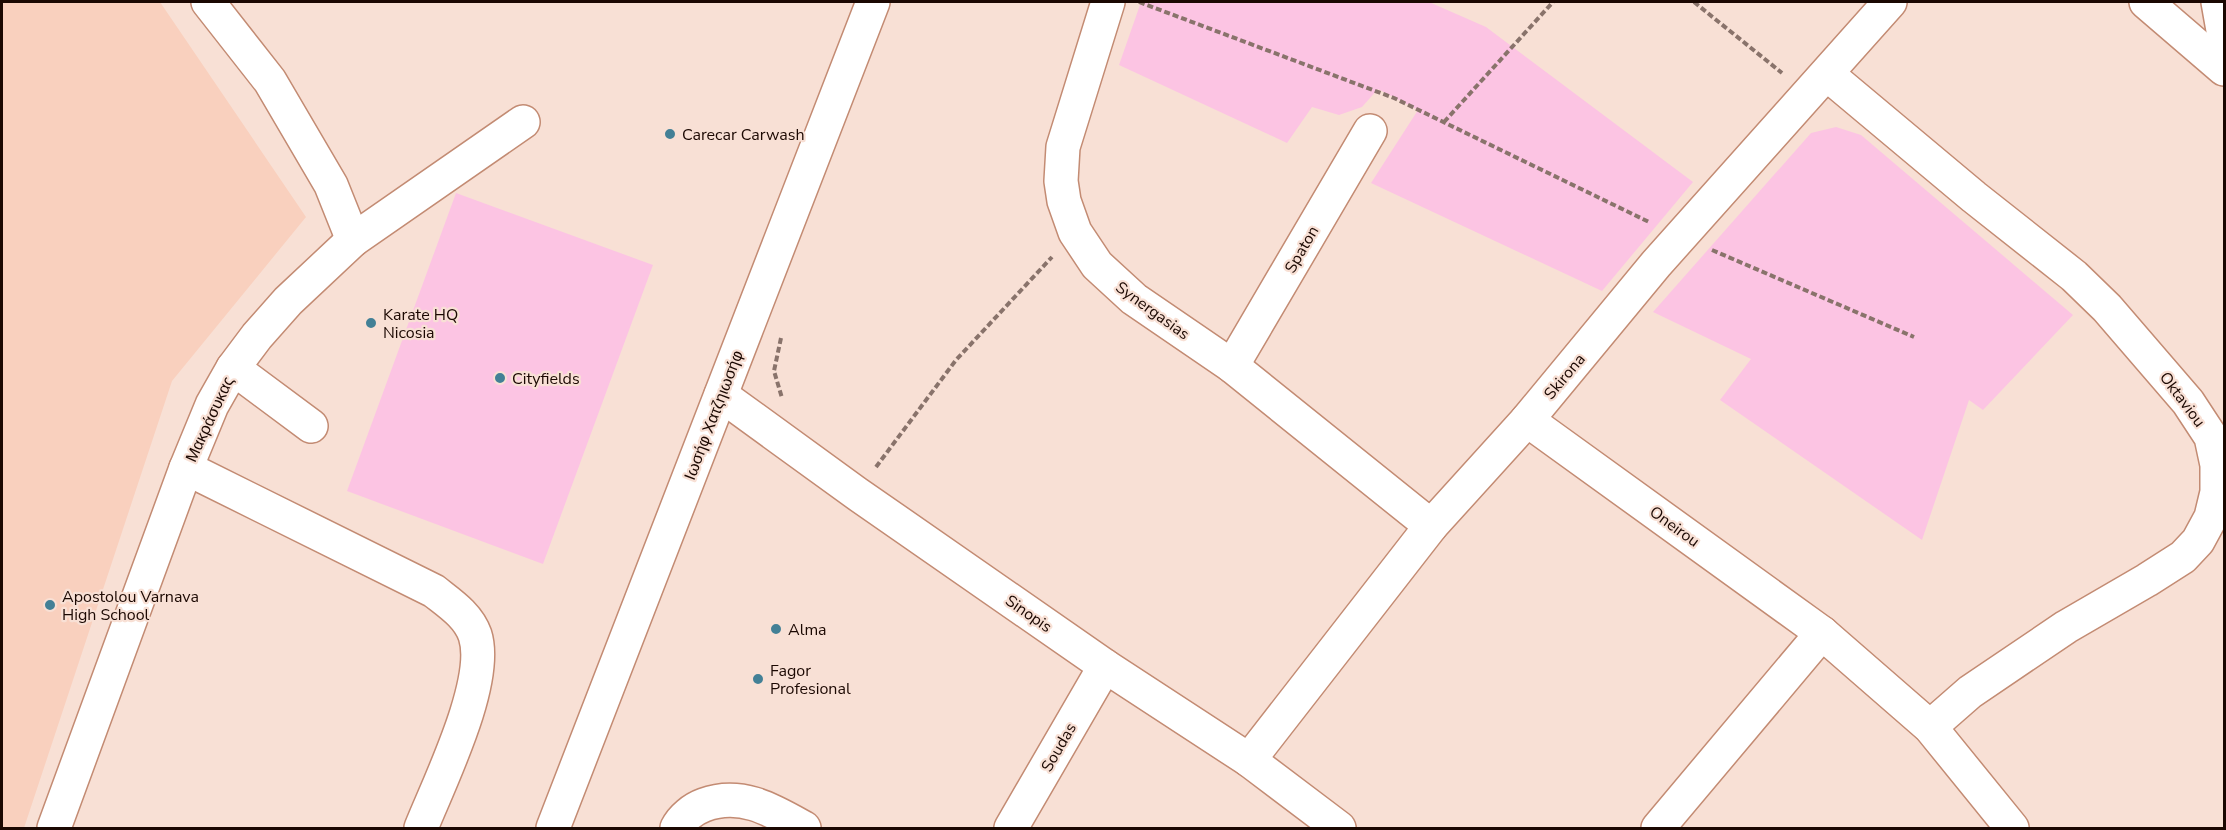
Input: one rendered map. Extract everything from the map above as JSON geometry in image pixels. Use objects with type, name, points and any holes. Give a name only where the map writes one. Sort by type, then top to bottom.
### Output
[{"type":"street","points":[[208,2],[270,81],[331,185],[353,240]]},
{"type":"street","name":"Ιωσήφ Χατζηιωσήφ","points":[[553,828],[873,2]]},
{"type":"street","name":"Synergasias","points":[[1108,2],[1063,147],[1061,181],[1064,201],[1075,232],[1097,265],[1134,299],[1232,366],[1431,526]]},
{"type":"street","name":"Skirona","points":[[1249,760],[1431,526],[1527,420],[1656,264],[1890,2]]},
{"type":"street","points":[[2146,2],[2224,69]]},
{"type":"street","points":[[2218,2],[2224,36]]},
{"type":"street","name":"Oktaviou","points":[[1818,84],[1974,197],[2074,276],[2107,308],[2188,402],[2211,436],[2217,465],[2217,492],[2211,517],[2198,541],[2182,556],[2147,580],[2066,627],[1970,692],[1930,727]]},
{"type":"street","name":"Μακράσυκας","points":[[54,828],[186,468],[212,405],[233,368],[288,301],[353,240],[523,123]]},
{"type":"street","name":"Spaton","points":[[1232,366],[1370,131]]},
{"type":"street","points":[[233,368],[311,426]]},
{"type":"street","name":"Sinopis","points":[[721,395],[856,493],[1105,666],[1249,760],[1339,828]]},
{"type":"street","name":"Oneirou","points":[[1527,420],[1822,633],[1930,727],[2012,828]]},
{"type":"street","points":[[186,468],[434,591],[460,611],[475,634],[477,670],[473,692],[421,828]]},
{"type":"street","points":[[1658,828],[1822,633]]},
{"type":"street","name":"Soudas","points":[[1011,828],[1105,666]]},
{"type":"street","points":[[676,828],[680,821],[698,807],[712,801],[729,799],[762,806],[804,828]]},
{"type":"path","points":[[1138,2],[1394,98],[1653,224]]},
{"type":"path","points":[[1444,122],[1553,2]]},
{"type":"path","points":[[1694,2],[1818,84]]},
{"type":"path","points":[[867,464],[875,470],[956,360],[1075,232]]},
{"type":"path","points":[[1706,247],[1914,337]]},
{"type":"path","points":[[781,337],[774,370],[783,399]]},
{"type":"shaded area","name":"Apostolou Varnava High School","points":[[2,2],[160,2],[306,217],[172,381],[24,828],[2,828]]},
{"type":"shaded area","points":[[1141,2],[1429,2],[1486,27],[1693,182],[1602,291],[1371,183],[1418,110],[1378,89],[1362,107],[1339,115],[1312,107],[1287,143],[1119,65]]},
{"type":"shaded area","points":[[1836,127],[1861,135],[2073,315],[1983,410],[1969,400],[1922,540],[1720,400],[1751,359],[1653,312],[1811,133]]},
{"type":"shaded area","name":"Cityfields","points":[[456,193],[653,265],[543,564],[347,491]]},
{"type":"place","name":"Carecar Carwash","points":[[670,134]]},
{"type":"place","name":"Karate HQ Nicosia","points":[[371,323]]},
{"type":"place","name":"Cityfields","points":[[500,378]]},
{"type":"place","name":"Apostolou Varnava High School","points":[[50,605]]},
{"type":"place","name":"Alma","points":[[776,629]]},
{"type":"place","name":"Fagor Profesional","points":[[758,679]]}]
